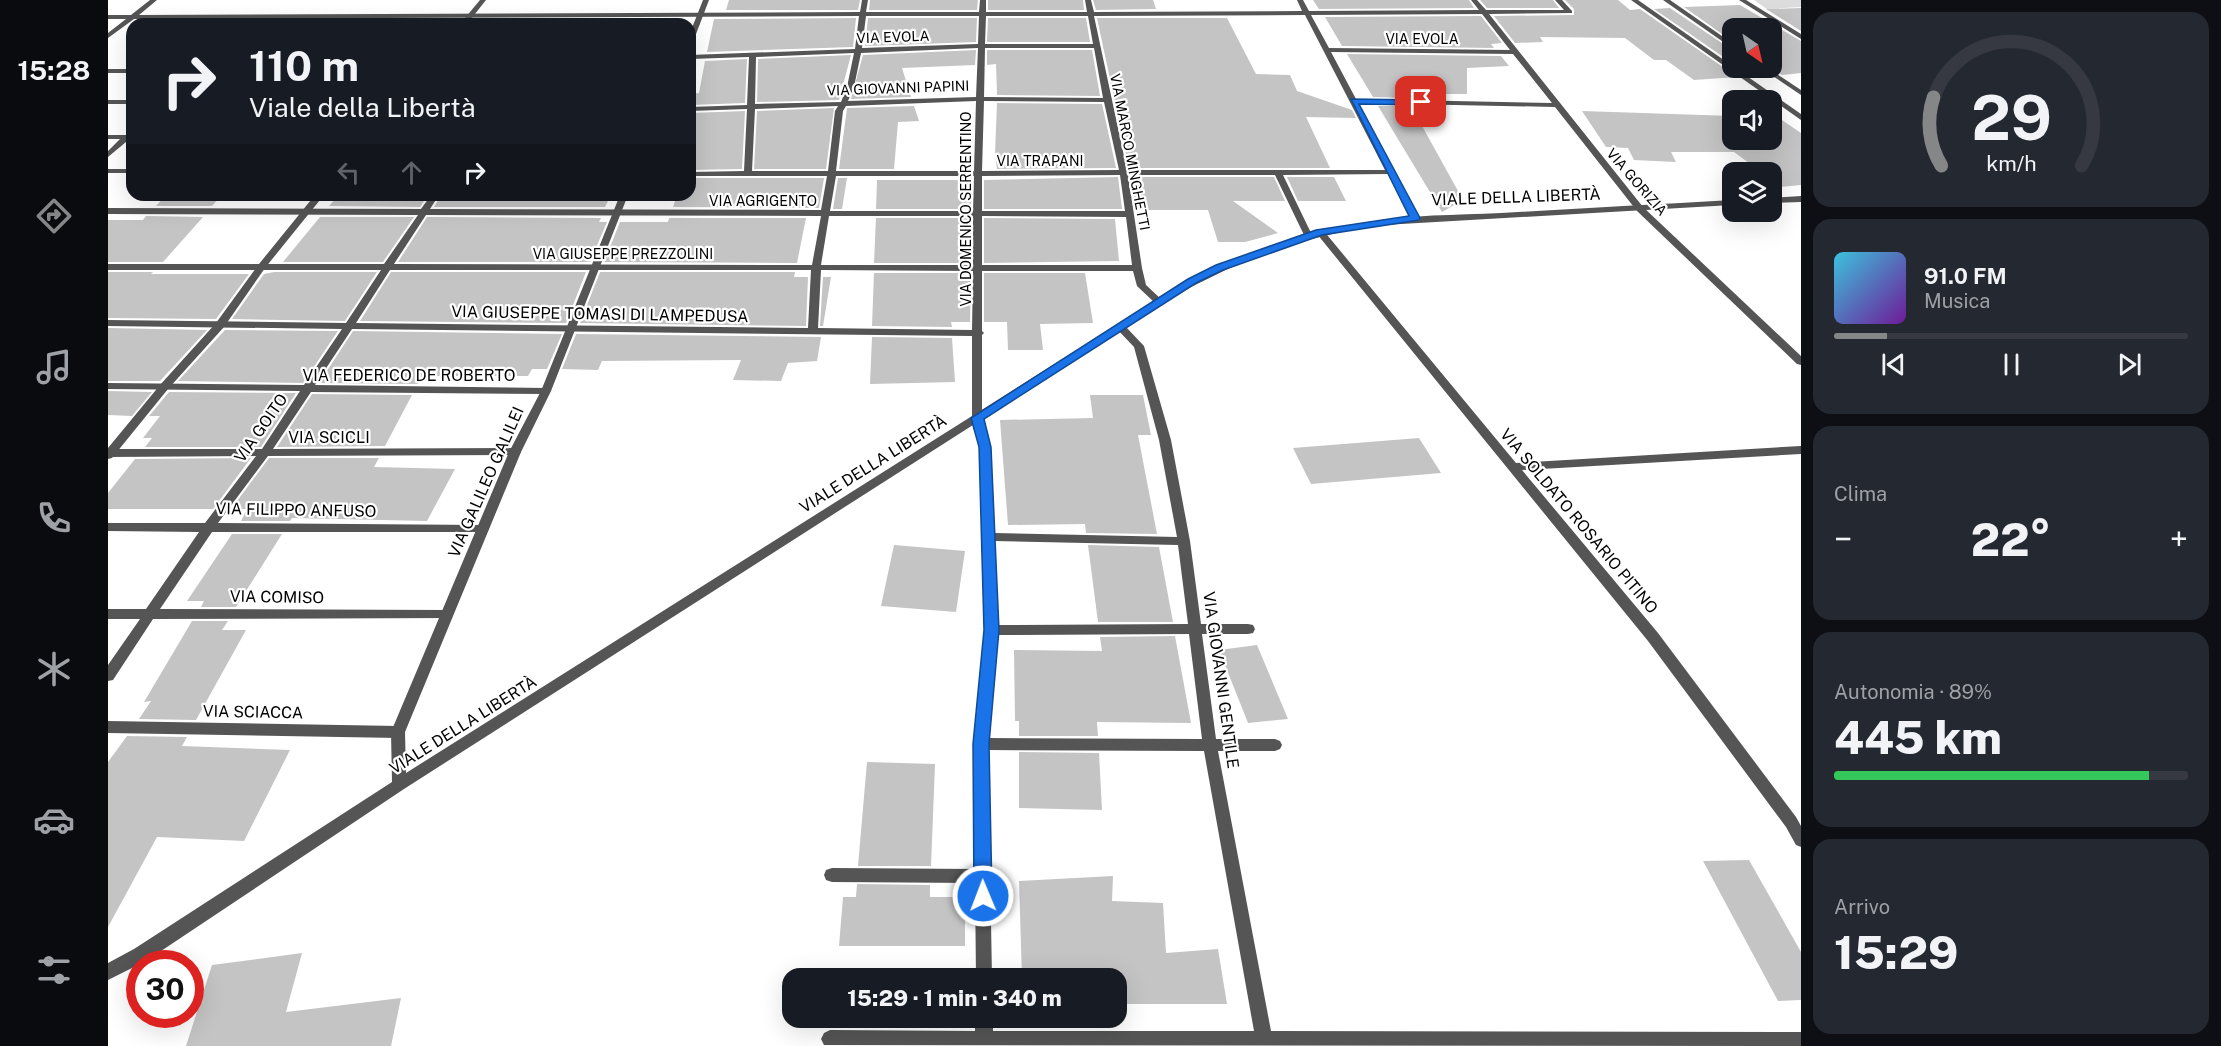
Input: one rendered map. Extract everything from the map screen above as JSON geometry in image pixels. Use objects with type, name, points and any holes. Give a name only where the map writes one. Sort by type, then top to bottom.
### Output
[{"type":"street","points":[[130,18],[154,0]]},
{"type":"street","points":[[468,18],[483,0]]},
{"type":"street","points":[[696,23],[705,0]]},
{"type":"street","points":[[813,332],[816,268],[832,174],[839,111],[845,103],[858,50],[865,0]]},
{"type":"street","name":"VIA DOMENICO SERRENTINO","points":[[983,0],[978,175],[980,214],[977,418],[985,447],[990,537],[991,630],[981,744],[984,968]]},
{"type":"street","name":"VIA MARCO MINGHETTI","points":[[1088,0],[1124,174],[1137,268],[1142,286],[1159,302]]},
{"type":"street","points":[[1300,0],[1329,50],[1415,218]]},
{"type":"street","name":"VIA GORIZIA","points":[[1474,0],[1555,105],[1640,209],[1801,362]]},
{"type":"street","points":[[108,17],[1091,13],[1222,9],[1308,13],[1570,12],[1558,0]]},
{"type":"street","points":[[1634,0],[1801,118]]},
{"type":"street","points":[[1666,0],[1722,39]]},
{"type":"street","points":[[1742,0],[1801,37]]},
{"type":"street","points":[[108,36],[126,21]]},
{"type":"street","name":"VIA EVOLA","points":[[696,57],[981,46],[1097,46]]},
{"type":"street","name":"VIA EVOLA","points":[[1329,50],[1514,52]]},
{"type":"street","points":[[748,174],[753,55]]},
{"type":"street","points":[[108,71],[126,71]]},
{"type":"street","points":[[1779,78],[1801,93]]},
{"type":"street","name":"VIA GIOVANNI PAPINI","points":[[696,109],[981,99],[1107,100]]},
{"type":"street","points":[[1354,101],[1555,105]]},
{"type":"street","points":[[108,102],[126,102]]},
{"type":"street","points":[[108,137],[126,135]]},
{"type":"street","points":[[108,155],[126,139]]},
{"type":"street","points":[[108,171],[126,171]]},
{"type":"street","name":"VIA SOLDATO ROSARIO PITINO","points":[[1278,172],[1314,234],[1653,637],[1791,822],[1801,840]]},
{"type":"street","name":"VIA TRAPANI","points":[[696,174],[978,175],[1391,172]]},
{"type":"street","points":[[1782,200],[1801,199]]},
{"type":"street","points":[[109,454],[164,387],[220,325],[262,266],[315,201]]},
{"type":"street","name":"VIA GOITO","points":[[108,676],[210,525],[264,454],[431,201]]},
{"type":"street","name":"VIA GALILEO GALILEI","points":[[399,785],[398,732],[514,452],[546,390],[621,201]]},
{"type":"street","name":"VIALE DELLA LIBERTÀ","points":[[108,972],[150,948],[399,785],[1159,302],[1220,267],[1314,234],[1415,218],[1722,204]]},
{"type":"street","name":"VIA AGRIGENTO","points":[[108,211],[825,215],[1130,214]]},
{"type":"street","name":"VIA GIUSEPPE PREZZOLINI","points":[[108,267],[1137,268]]},
{"type":"street","name":"VIA GIUSEPPE TOMASI DI LAMPEDUSA","points":[[108,323],[979,333]]},
{"type":"street","name":"VIA GIOVANNI GENTILE","points":[[1121,327],[1139,346],[1165,440],[1184,541],[1210,744],[1264,1043]]},
{"type":"street","name":"VIA FEDERICO DE ROBERTO","points":[[108,386],[307,390],[546,390]]},
{"type":"street","points":[[1512,467],[1801,450]]},
{"type":"street","name":"VIA SCICLI","points":[[109,454],[514,452]]},
{"type":"street","name":"VIA FILIPPO ANFUSO","points":[[108,527],[210,525],[483,529]]},
{"type":"street","points":[[990,537],[1184,541]]},
{"type":"street","name":"VIA COMISO","points":[[108,614],[446,615]]},
{"type":"street","points":[[991,630],[1248,629]]},
{"type":"street","name":"VIA SCIACCA","points":[[108,727],[398,732]]},
{"type":"street","points":[[981,744],[1275,745]]},
{"type":"street","points":[[832,875],[983,876]]},
{"type":"street","points":[[830,1039],[984,1043],[1801,1041]]},
{"type":"shaded area","points":[[1754,0],[1801,0],[1801,7],[1767,9]]},
{"type":"building","points":[[729,0],[860,0],[858,10],[726,10]]},
{"type":"building","points":[[870,0],[978,0],[977,10],[869,10]]},
{"type":"building","points":[[988,0],[1083,0],[1084,10],[988,10]]},
{"type":"building","points":[[1093,0],[1153,0],[1156,9],[1096,10]]},
{"type":"building","points":[[1313,0],[1469,0],[1474,8],[1319,9]]},
{"type":"building","points":[[1480,0],[1553,0],[1559,8],[1487,8]]},
{"type":"building","points":[[1565,0],[1618,0],[1630,10],[1640,9],[1722,66],[1723,78],[1694,80],[1666,60],[1654,60],[1625,38],[1540,37],[1543,42],[1515,43],[1494,16],[1574,15],[1574,9]]},
{"type":"building","points":[[1740,5],[1762,18],[1722,18],[1722,34],[1684,7]]},
{"type":"building","points":[[1670,8],[1722,43],[1722,56],[1654,9]]},
{"type":"building","points":[[1801,8],[1801,31],[1782,18],[1766,9]]},
{"type":"building","points":[[1481,16],[1502,43],[1491,44],[1494,48],[1342,46],[1325,17]]},
{"type":"building","points":[[856,18],[853,47],[707,52],[714,19]]},
{"type":"building","points":[[868,18],[977,18],[976,42],[865,46]]},
{"type":"building","points":[[988,18],[1086,18],[1090,42],[987,42]]},
{"type":"building","points":[[1097,18],[1227,18],[1256,74],[1290,75],[1297,91],[1352,110],[1356,118],[1306,117],[1330,168],[1129,168]]},
{"type":"building","points":[[1782,30],[1801,41],[1801,73],[1782,75]]},
{"type":"building","points":[[976,50],[975,65],[902,68],[911,97],[851,99],[863,55]]},
{"type":"building","points":[[987,50],[1092,50],[1100,96],[997,95],[996,64],[987,65]]},
{"type":"building","points":[[1347,54],[1501,56],[1509,66],[1467,68],[1467,94],[1404,94],[1406,98],[1373,97]]},
{"type":"building","points":[[851,55],[839,100],[757,102],[758,59]]},
{"type":"building","points":[[747,59],[745,103],[696,105],[696,93],[699,93],[705,61]]},
{"type":"building","points":[[997,103],[1102,104],[1116,168],[997,169],[995,154]]},
{"type":"building","points":[[914,106],[919,121],[898,122],[894,169],[839,169],[847,108]]},
{"type":"building","points":[[1378,106],[1411,106],[1463,200],[1442,212]]},
{"type":"building","points":[[834,108],[826,169],[754,169],[757,111]]},
{"type":"building","points":[[745,111],[742,169],[696,170],[696,113]]},
{"type":"building","points":[[1582,111],[1722,116],[1722,150],[1782,150],[1782,120],[1801,133],[1801,185],[1782,187],[1782,162],[1748,162],[1734,152],[1671,152],[1676,162],[1634,160],[1628,148],[1606,147]]},
{"type":"building","points":[[1118,177],[1122,209],[984,209],[984,180]]},
{"type":"building","points":[[1131,177],[1274,177],[1285,201],[1233,201],[1278,233],[1245,242],[1218,242],[1208,210],[1136,210]]},
{"type":"building","points":[[1287,177],[1334,177],[1346,201],[1298,201]]},
{"type":"building","points":[[696,178],[824,178],[819,208],[673,207],[675,201],[696,201]]},
{"type":"building","points":[[838,178],[847,178],[842,209],[833,209]]},
{"type":"building","points":[[877,180],[972,180],[971,209],[876,209]]},
{"type":"building","points":[[161,201],[217,201],[212,206],[156,206]]},
{"type":"building","points":[[334,201],[424,201],[420,207],[329,206]]},
{"type":"building","points":[[438,201],[608,201],[605,207],[434,207]]},
{"type":"building","points":[[146,216],[203,217],[163,262],[108,262],[108,220],[143,220]]},
{"type":"building","points":[[320,217],[414,217],[383,262],[283,262]]},
{"type":"building","points":[[427,217],[601,218],[599,222],[607,222],[590,262],[398,262]]},
{"type":"building","points":[[669,218],[806,218],[797,263],[604,262],[620,222],[668,222]]},
{"type":"building","points":[[876,218],[971,218],[971,263],[874,263]]},
{"type":"building","points":[[984,218],[1115,219],[1119,261],[984,263]]},
{"type":"building","points":[[108,272],[249,274],[216,319],[108,318]]},
{"type":"building","points":[[274,272],[377,272],[345,321],[232,319],[264,274]]},
{"type":"building","points":[[391,272],[586,272],[566,323],[360,321]]},
{"type":"building","points":[[600,272],[795,272],[794,277],[808,277],[806,326],[580,323]]},
{"type":"building","points":[[874,273],[971,273],[970,322],[951,322],[952,327],[872,326]]},
{"type":"building","points":[[984,273],[1085,273],[1093,323],[1040,324],[1043,350],[1008,350],[1007,322],[984,322]]},
{"type":"building","points":[[823,277],[831,277],[823,326],[820,326]]},
{"type":"building","points":[[108,328],[207,330],[160,381],[108,381]]},
{"type":"building","points":[[225,330],[338,331],[303,383],[178,381]]},
{"type":"building","points":[[353,331],[562,334],[547,369],[532,369],[528,376],[422,376],[418,384],[319,383]]},
{"type":"building","points":[[576,334],[821,337],[817,361],[788,363],[781,381],[733,380],[741,360],[602,361],[598,370],[562,369]]},
{"type":"building","points":[[872,337],[952,338],[955,382],[870,384]]},
{"type":"building","points":[[108,391],[152,392],[132,416],[108,415]]},
{"type":"building","points":[[169,392],[296,393],[261,447],[145,447],[152,438],[143,438],[160,416],[149,416]]},
{"type":"building","points":[[312,394],[412,395],[385,446],[277,447]]},
{"type":"building","points":[[1090,395],[1143,395],[1151,435],[1138,435],[1157,534],[1086,533],[1085,524],[1008,525],[1000,420],[1093,418]]},
{"type":"building","points":[[1419,438],[1441,473],[1311,484],[1293,448]]},
{"type":"building","points":[[251,458],[213,509],[108,509],[108,493],[135,459]]},
{"type":"building","points":[[269,458],[379,458],[374,467],[455,469],[427,521],[292,518],[290,521],[241,521],[247,509],[231,509]]},
{"type":"building","points":[[232,534],[282,534],[236,607],[201,607],[204,601],[187,601]]},
{"type":"building","points":[[894,545],[965,551],[956,612],[881,606]]},
{"type":"building","points":[[1088,545],[1159,547],[1173,622],[1098,622]]},
{"type":"building","points":[[192,621],[228,621],[222,630],[246,630],[196,720],[139,719],[151,701],[144,702]]},
{"type":"building","points":[[1175,636],[1191,723],[1097,722],[1098,736],[1019,736],[1019,721],[1015,721],[1014,650],[1102,651],[1100,637]]},
{"type":"building","points":[[1257,645],[1288,719],[1248,723],[1219,650]]},
{"type":"building","points":[[127,736],[187,737],[182,746],[290,750],[244,841],[157,837],[108,927],[108,762]]},
{"type":"building","points":[[1019,752],[1099,753],[1102,810],[1019,808]]},
{"type":"building","points":[[867,762],[935,764],[931,866],[858,866]]},
{"type":"building","points":[[1749,860],[1801,952],[1801,1000],[1778,1001],[1703,861]]},
{"type":"building","points":[[1113,876],[1112,901],[1163,903],[1166,953],[1218,949],[1227,1004],[1127,1004],[1127,968],[1022,968],[1019,881]]},
{"type":"building","points":[[857,884],[930,885],[930,897],[965,897],[965,946],[839,946],[843,897],[856,897]]},
{"type":"building","points":[[302,953],[286,1012],[401,998],[391,1046],[186,1046],[192,1028],[204,1028],[204,990],[212,965]]},
{"type":"route","points":[[983,896],[981,744],[991,630],[990,537],[985,447],[977,418],[1192,281],[1220,267],[1320,232],[1415,218],[1354,101],[1421,102]]}]
